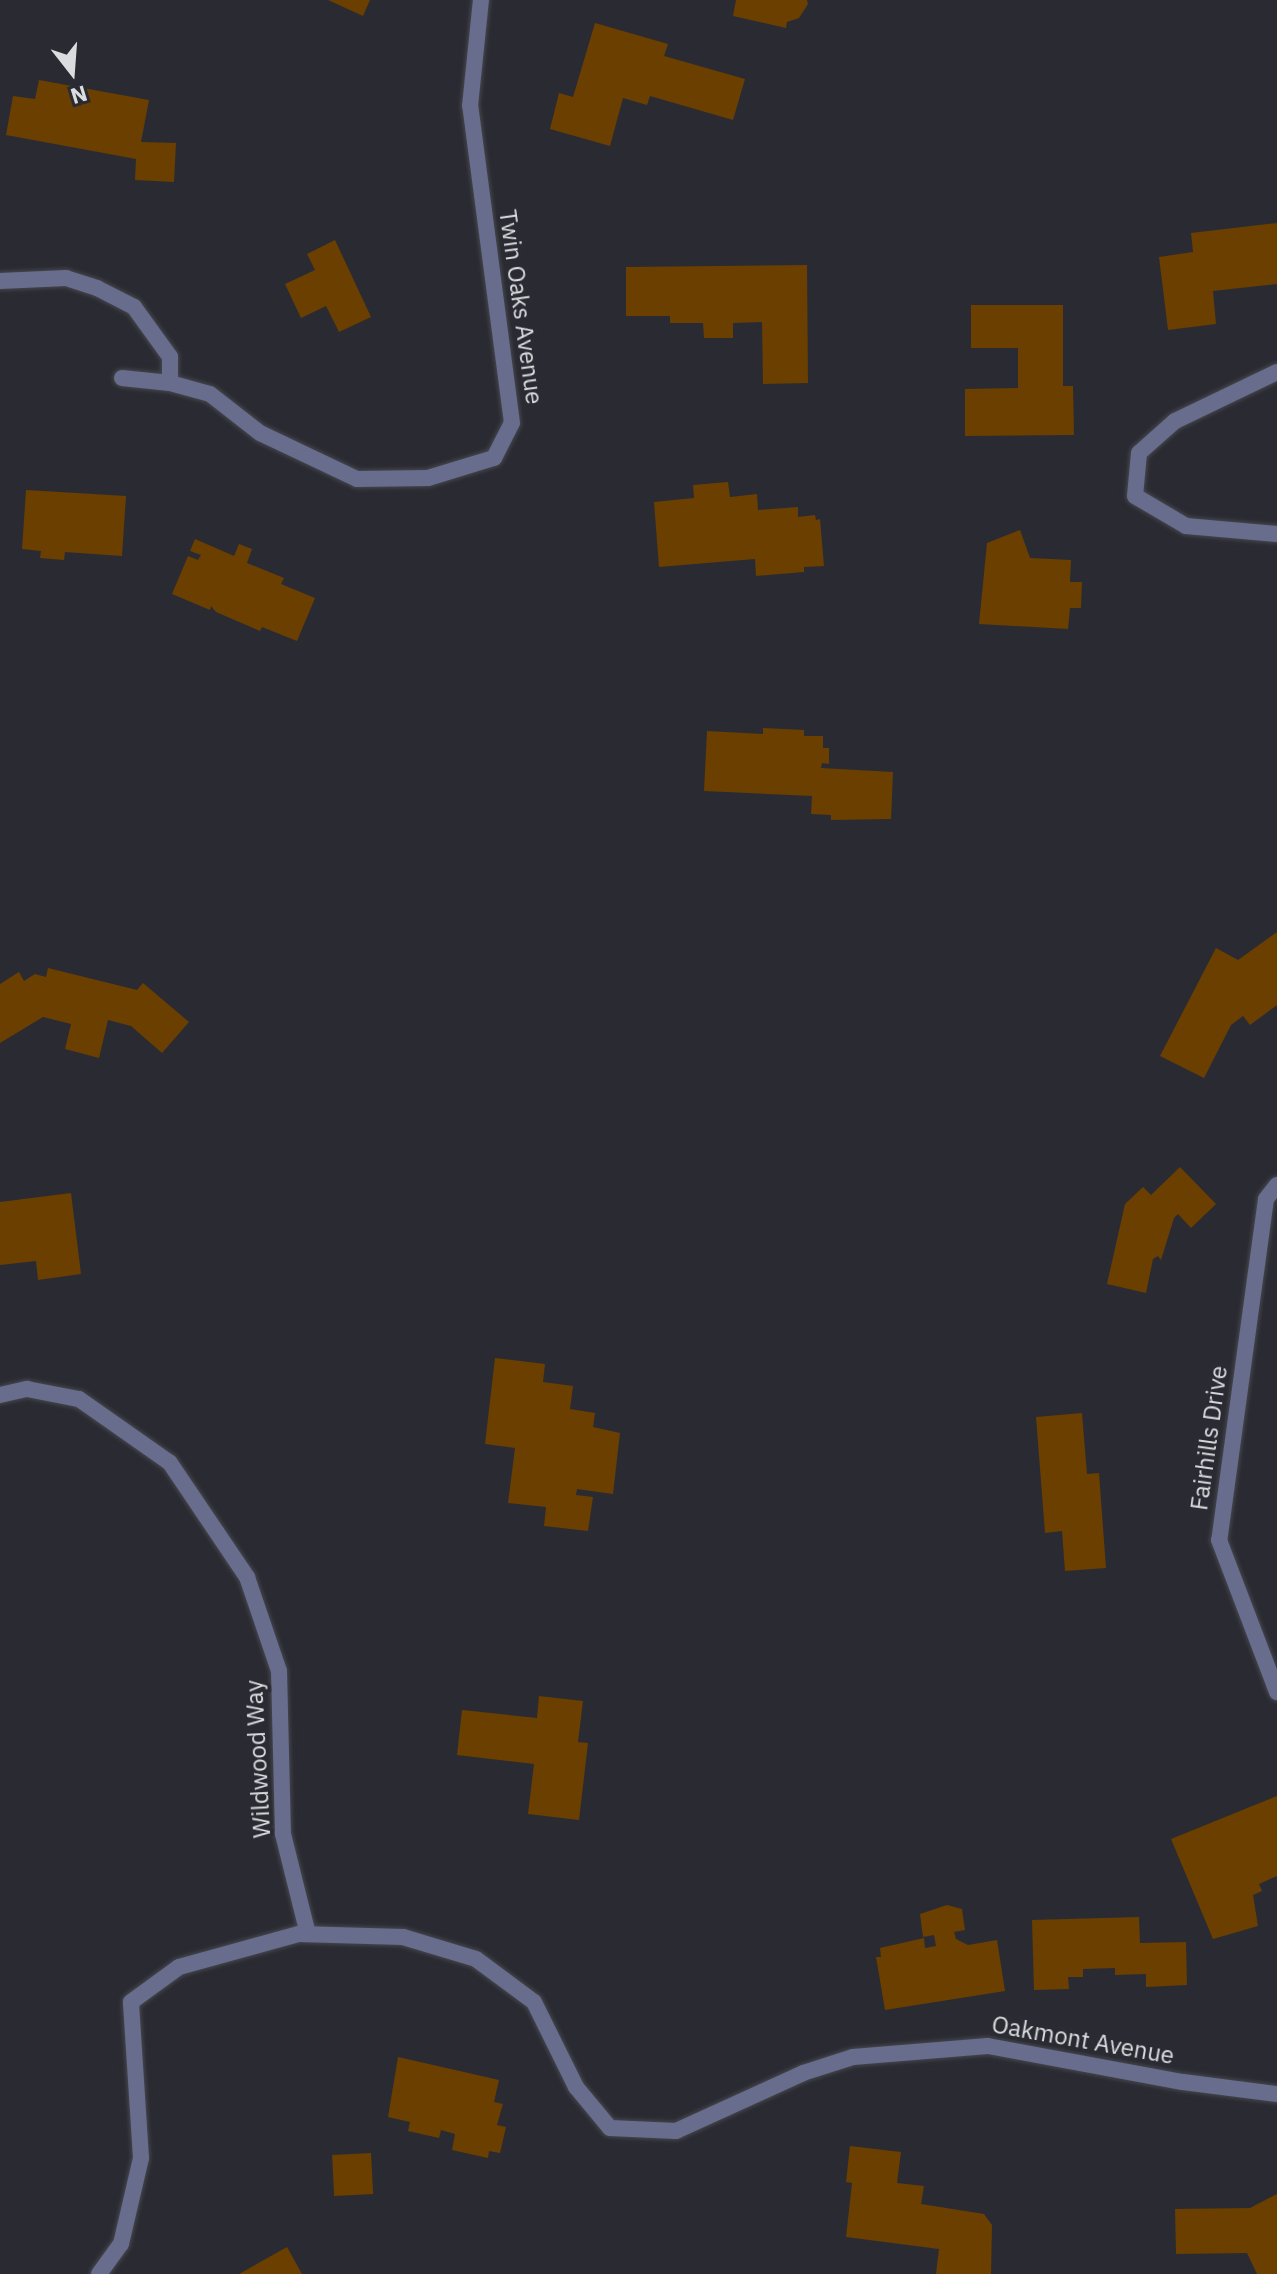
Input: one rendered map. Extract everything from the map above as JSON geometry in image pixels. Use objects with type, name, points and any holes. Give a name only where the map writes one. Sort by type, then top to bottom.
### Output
[{"type":"street","name":"Twin Oaks Avenue","points":[[122,378],[170,383],[210,394],[260,433],[357,479],[428,478],[494,458],[512,423],[470,106],[481,0]]},
{"type":"street","points":[[0,281],[66,278],[97,288],[134,307],[170,357],[170,383]]},
{"type":"street","points":[[1277,372],[1175,421],[1139,453],[1135,496],[1186,526],[1277,534]]},
{"type":"street","name":"Fairhills Drive","points":[[1277,1185],[1266,1199],[1219,1540],[1277,1692]]},
{"type":"street","name":"Wildwood Way","points":[[0,1395],[27,1389],[79,1399],[170,1463],[247,1577],[279,1671],[283,1834],[308,1934]]},
{"type":"street","name":"Oakmont Avenue","points":[[99,2274],[121,2244],[141,2158],[131,2002],[179,1967],[308,1934],[403,1937],[476,1959],[534,2002],[576,2087],[610,2128],[676,2131],[803,2073],[853,2057],[988,2046],[1183,2082],[1277,2094]]},
{"type":"building","points":[[328,0],[370,0],[363,16]]},
{"type":"building","points":[[736,0],[807,0],[808,4],[799,18],[787,22],[786,28],[733,16]]},
{"type":"building","points":[[595,23],[668,44],[664,56],[745,79],[733,120],[650,96],[647,105],[623,98],[610,146],[550,129],[559,93],[573,97]]},
{"type":"building","points":[[39,80],[149,100],[141,142],[176,143],[174,182],[135,180],[136,159],[6,135],[13,96],[35,99]]},
{"type":"building","points":[[1277,223],[1277,284],[1213,291],[1216,324],[1168,330],[1159,257],[1193,252],[1191,233]]},
{"type":"building","points":[[335,240],[371,317],[339,332],[326,306],[301,318],[285,284],[315,270],[307,254]]},
{"type":"building","points":[[807,265],[808,383],[763,384],[762,322],[733,323],[733,338],[704,338],[703,323],[670,323],[670,316],[626,316],[626,267]]},
{"type":"building","points":[[971,305],[1063,305],[1063,386],[1073,386],[1074,435],[965,436],[965,389],[1018,388],[1018,348],[971,348]]},
{"type":"building","points":[[728,482],[730,497],[757,494],[758,510],[798,507],[798,517],[815,515],[816,520],[820,519],[824,566],[804,567],[804,572],[756,576],[755,559],[659,567],[654,502],[694,498],[693,485]]},
{"type":"building","points":[[26,490],[126,496],[122,556],[65,552],[64,560],[40,558],[41,551],[22,549]]},
{"type":"building","points":[[1020,530],[1030,558],[1071,560],[1070,582],[1082,582],[1081,608],[1070,608],[1068,629],[979,624],[987,543]]},
{"type":"building","points":[[195,539],[234,556],[239,544],[252,549],[247,563],[284,578],[281,584],[315,598],[297,641],[262,627],[260,631],[216,612],[211,606],[210,610],[172,594],[188,556],[198,560],[201,555],[190,551]]},
{"type":"building","points":[[763,728],[804,730],[804,736],[823,736],[823,748],[829,748],[829,764],[822,763],[821,768],[893,772],[891,819],[831,820],[831,815],[811,814],[812,796],[704,791],[707,731],[763,734]]},
{"type":"building","points":[[1277,932],[1277,1005],[1250,1025],[1243,1016],[1231,1025],[1204,1078],[1160,1056],[1216,948],[1238,960]]},
{"type":"building","points":[[48,968],[137,990],[143,983],[189,1022],[162,1053],[131,1026],[108,1020],[99,1058],[65,1049],[71,1024],[43,1017],[0,1043],[0,984],[19,972],[24,981],[35,974],[46,977]]},
{"type":"building","points":[[1180,1167],[1216,1204],[1191,1228],[1178,1214],[1174,1218],[1161,1260],[1158,1256],[1153,1259],[1146,1293],[1107,1284],[1125,1204],[1143,1187],[1151,1195]]},
{"type":"building","points":[[71,1193],[81,1274],[38,1280],[36,1261],[0,1265],[0,1202]]},
{"type":"building","points":[[495,1358],[545,1364],[543,1382],[573,1386],[570,1409],[595,1413],[593,1427],[620,1433],[613,1494],[577,1489],[576,1495],[593,1497],[588,1531],[544,1526],[546,1507],[508,1503],[515,1448],[485,1444]]},
{"type":"building","points":[[1082,1413],[1087,1474],[1099,1473],[1106,1568],[1065,1571],[1062,1531],[1045,1533],[1036,1417]]},
{"type":"building","points":[[539,1696],[583,1701],[578,1742],[588,1743],[579,1820],[528,1814],[534,1764],[457,1755],[462,1710],[537,1718]]},
{"type":"building","points":[[1277,1796],[1277,1876],[1259,1884],[1262,1891],[1253,1895],[1258,1926],[1213,1939],[1171,1839]]},
{"type":"building","points":[[947,1905],[962,1909],[965,1930],[954,1932],[956,1939],[968,1945],[997,1940],[1005,1991],[885,2010],[876,1957],[881,1957],[880,1948],[924,1938],[925,1948],[936,1946],[934,1935],[923,1937],[920,1914]]},
{"type":"building","points":[[1139,1917],[1140,1943],[1186,1942],[1187,1985],[1146,1987],[1146,1974],[1115,1975],[1115,1968],[1083,1969],[1083,1977],[1068,1977],[1069,1989],[1034,1990],[1032,1920]]},
{"type":"building","points":[[398,2057],[499,2080],[494,2102],[503,2104],[497,2125],[506,2127],[500,2153],[489,2151],[488,2158],[452,2150],[455,2134],[441,2130],[439,2138],[408,2131],[410,2122],[388,2117]]},
{"type":"building","points":[[850,2146],[901,2152],[897,2183],[924,2186],[921,2204],[984,2214],[992,2225],[991,2274],[936,2274],[939,2249],[846,2237],[852,2183],[846,2182]]},
{"type":"building","points":[[371,2153],[373,2194],[334,2196],[332,2155]]},
{"type":"building","points":[[1277,2194],[1277,2274],[1257,2274],[1247,2253],[1176,2254],[1175,2209],[1250,2208]]},
{"type":"building","points":[[287,2247],[302,2274],[239,2274]]}]
